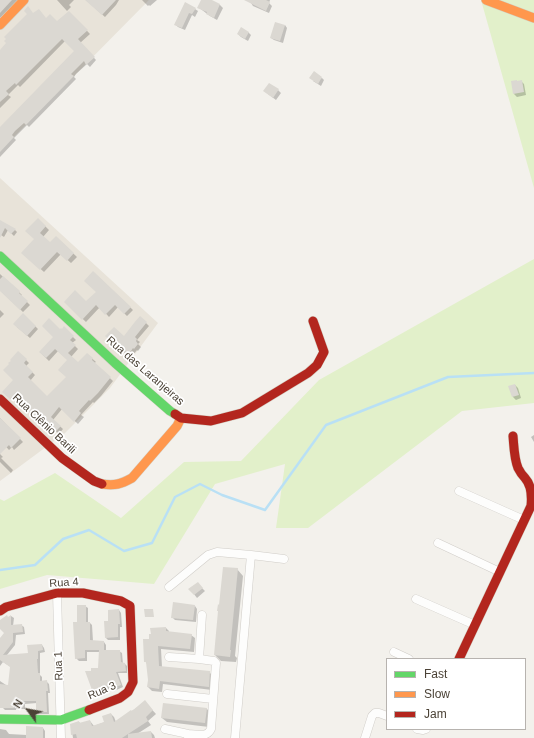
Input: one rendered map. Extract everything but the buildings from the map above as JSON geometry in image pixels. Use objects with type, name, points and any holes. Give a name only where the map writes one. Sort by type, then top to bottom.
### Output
[{"type":"street","points":[[0,25],[24,0]]},
{"type":"street","points":[[486,0],[534,18]]},
{"type":"street","name":"Rua das Laranjeiras","points":[[0,256],[115,363],[170,411],[182,418],[210,421],[242,413],[308,373],[317,365],[324,352],[313,321]]},
{"type":"street","name":"Rua Clênio Barili","points":[[0,399],[62,458],[94,481],[103,484],[113,485],[123,483],[132,478],[177,426],[182,418]]},
{"type":"street","points":[[460,658],[531,506],[531,488],[521,473],[514,455],[513,436]]},
{"type":"street","points":[[459,491],[524,520]]},
{"type":"street","points":[[438,543],[500,572]]},
{"type":"street","points":[[170,587],[208,555],[217,552],[284,559]]},
{"type":"street","points":[[234,738],[251,555]]},
{"type":"street","name":"Rua 4","points":[[0,611],[6,607],[57,593],[83,593],[121,601],[130,606]]},
{"type":"street","name":"Rua 1","points":[[57,593],[61,738]]},
{"type":"street","points":[[416,599],[475,625]]},
{"type":"street","name":"Rua 3","points":[[0,719],[61,720],[120,698],[128,692],[133,682],[130,606]]},
{"type":"street","points":[[199,659],[202,615]]},
{"type":"street","points":[[394,652],[407,658]]},
{"type":"street","points":[[165,729],[188,736],[205,735],[209,732],[211,729],[216,663],[214,660],[168,657]]},
{"type":"street","points":[[168,694],[213,699]]},
{"type":"street","points":[[365,738],[372,716],[375,713],[386,716]]},
{"type":"shaded area","points":[[0,0],[149,0],[0,151]]},
{"type":"shaded area","points":[[0,178],[158,323],[110,388],[65,433],[0,481]]},
{"type":"green space","points":[[481,0],[534,0],[534,188]]},
{"type":"green space","points":[[534,259],[534,403],[462,411],[308,528],[276,528],[285,464],[215,484],[154,584],[47,575],[0,589],[0,499],[4,501],[55,473],[121,518],[184,462],[241,461],[319,380]]},
{"type":"waterway","points":[[0,570],[35,565],[63,539],[89,530],[124,551],[152,543],[175,497],[200,484],[222,495],[265,510],[326,425],[448,377],[534,373]]},
{"type":"traffic: fast","points":[[0,256],[115,363],[175,414]]},
{"type":"traffic: fast","points":[[0,719],[61,720],[89,710]]},
{"type":"traffic: slow","points":[[0,25],[24,0]]},
{"type":"traffic: slow","points":[[486,0],[534,18]]},
{"type":"traffic: slow","points":[[102,484],[118,484],[132,478],[177,426],[181,418]]},
{"type":"traffic: jam","points":[[175,414],[181,418],[211,421],[242,413],[308,373],[317,365],[324,352],[313,321]]},
{"type":"traffic: jam","points":[[0,399],[62,458],[94,481],[102,484]]},
{"type":"traffic: jam","points":[[459,658],[531,506],[530,488],[517,464],[514,452],[513,436]]},
{"type":"traffic: jam","points":[[0,611],[6,607],[57,593],[83,593],[121,601],[130,606],[133,682],[128,692],[120,698],[89,710]]}]
